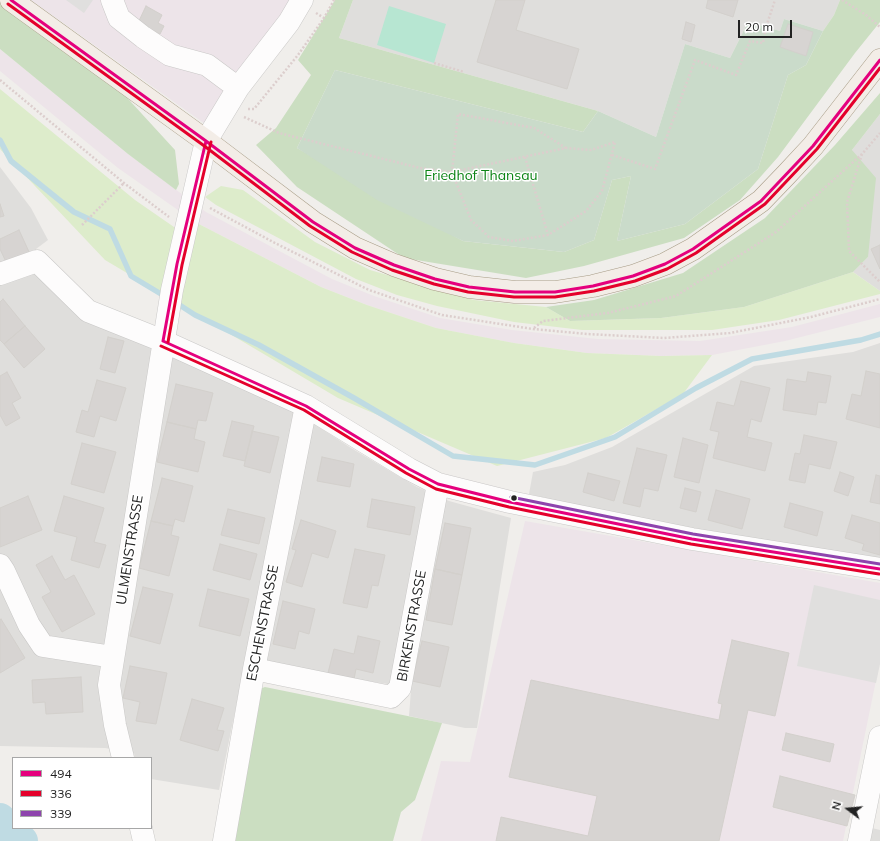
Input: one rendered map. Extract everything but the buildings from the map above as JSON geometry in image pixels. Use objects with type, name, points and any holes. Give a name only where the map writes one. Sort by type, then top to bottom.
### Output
[{"type":"main road","points":[[11,0],[206,141],[313,222],[355,248],[394,265],[434,279],[469,287],[515,292],[555,292],[593,286],[633,276],[665,264],[693,250],[761,201],[813,146],[880,60]]},
{"type":"street","points":[[112,0],[119,18],[143,37],[170,55],[207,65],[238,88]]},
{"type":"street","name":"ULMENSTRASSE","points":[[123,757],[115,725],[109,685],[163,341],[185,229],[206,141],[238,88],[289,22],[302,0]]},
{"type":"street","points":[[0,274],[37,261],[88,311],[163,341],[306,406],[409,470],[438,484],[510,502],[692,539],[880,569]]},
{"type":"street","name":"ESCHENSTRASSE","points":[[224,841],[254,669],[306,406]]},
{"type":"street","name":"BIRKENSTRASSE","points":[[254,669],[391,697],[400,688],[438,484]]},
{"type":"street","points":[[0,565],[4,570],[28,625],[43,646],[113,657]]},
{"type":"street","points":[[859,841],[880,738]]},
{"type":"street","points":[[141,829],[144,841]]},
{"type":"path","points":[[225,108],[254,109],[302,49],[324,18],[334,0]]},
{"type":"path","points":[[612,155],[655,169],[695,60],[736,75],[750,41],[764,43],[766,27],[775,0]]},
{"type":"path","points":[[842,0],[866,15],[880,27]]},
{"type":"path","points":[[434,63],[464,72]]},
{"type":"path","points":[[0,80],[124,183],[185,229]]},
{"type":"path","points":[[225,108],[279,132],[420,168],[452,172],[566,148],[591,150],[615,142],[602,191],[586,211],[548,235],[513,241],[489,237],[471,220],[452,172],[458,114],[534,128],[566,148]]},
{"type":"path","points":[[880,133],[863,154],[847,202],[849,251],[880,282]]},
{"type":"path","points":[[525,157],[548,235]]},
{"type":"path","points":[[82,225],[124,183]]},
{"type":"shaded area","points":[[31,0],[301,0],[208,126]]},
{"type":"shaded area","points":[[66,0],[93,0],[84,13]]},
{"type":"shaded area","points":[[353,0],[840,0],[834,15],[823,31],[784,19],[780,31],[748,22],[730,58],[685,44],[656,137],[598,111],[339,38]]},
{"type":"shaded area","points":[[0,49],[128,154],[206,212],[332,279],[374,296],[440,318],[512,330],[597,339],[700,341],[792,327],[880,304],[880,317],[785,341],[712,355],[661,356],[587,353],[514,343],[436,328],[367,305],[321,287],[195,222],[118,168],[0,71]]},
{"type":"shaded area","points":[[880,114],[880,291],[853,272],[868,257],[852,150]]},
{"type":"shaded area","points":[[0,167],[31,208],[48,240],[36,249],[38,273],[287,406],[351,448],[417,487],[449,501],[511,518],[477,728],[465,728],[409,716],[411,690],[394,685],[245,662],[219,790],[152,779],[152,757],[135,757],[134,753],[105,748],[0,746]]},
{"type":"shaded area","points":[[880,343],[880,561],[615,514],[529,494],[533,472],[565,465],[612,447],[754,366],[853,352]]},
{"type":"shaded area","points":[[525,521],[880,583],[880,661],[843,841],[421,841],[441,761],[470,762]]},
{"type":"shaded area","points":[[814,585],[880,600],[880,664],[876,683],[797,666]]},
{"type":"shaded area","points":[[868,827],[880,830],[880,841],[865,841]]},
{"type":"green space","points":[[335,0],[353,0],[339,38],[598,111],[583,132],[335,70],[297,148],[463,241],[564,252],[594,240],[612,180],[631,176],[617,241],[685,224],[758,169],[788,75],[806,65],[823,31],[834,15],[840,0],[880,0],[880,22],[855,53],[778,157],[740,200],[684,238],[584,266],[526,278],[404,258],[297,187],[256,145],[276,128],[311,75],[298,60]]},
{"type":"green space","points":[[0,4],[120,90],[175,150],[179,184],[176,190],[128,154],[0,49]]},
{"type":"green space","points":[[389,6],[446,24],[434,63],[377,45]]},
{"type":"green space","name":"Friedhof Thansau","points":[[784,19],[823,31],[806,65],[788,75],[758,169],[685,224],[617,241],[631,176],[612,180],[594,240],[564,252],[463,241],[377,200],[297,148],[335,70],[583,132],[598,111],[656,137],[685,44],[730,58],[748,22],[780,31]]},
{"type":"green space","points":[[0,89],[135,200],[187,236],[195,222],[321,287],[367,305],[436,328],[514,343],[587,353],[661,356],[712,355],[683,394],[606,438],[497,466],[338,398],[105,260],[0,149]]},
{"type":"green space","points":[[880,93],[880,114],[852,150],[876,178],[868,257],[853,272],[744,307],[661,318],[570,321],[546,307],[594,300],[683,273],[765,218],[835,145]]},
{"type":"green space","points":[[221,186],[243,190],[315,242],[370,270],[474,300],[546,307],[570,321],[661,318],[744,307],[853,272],[880,291],[880,294],[779,320],[712,330],[582,330],[514,322],[437,306],[397,295],[356,279],[216,205],[205,197]]},
{"type":"green space","points":[[265,687],[442,723],[415,800],[401,812],[393,841],[234,841],[257,690]]},
{"type":"waterway","points":[[0,140],[11,161],[74,212],[110,229],[131,276],[166,297]]},
{"type":"waterway","points":[[175,302],[195,315],[259,345],[453,456],[535,465],[615,437],[696,388],[752,359],[861,340],[880,334]]},
{"type":"waterway","points":[[0,819],[22,841]]},
{"type":"transit line","name":"494","points":[[11,0],[206,141],[313,222],[355,248],[394,265],[435,279],[469,287],[515,292],[555,292],[593,286],[633,276],[665,264],[693,249],[761,201],[813,146],[880,60]]},
{"type":"transit line","name":"336","points":[[8,4],[203,145],[310,226],[352,252],[392,270],[434,284],[468,292],[514,297],[555,297],[594,291],[635,281],[667,269],[696,253],[765,204],[817,149],[880,68]]},
{"type":"transit line","name":"494","points":[[163,341],[177,264],[206,141]]},
{"type":"transit line","name":"336","points":[[168,342],[182,265],[211,142]]},
{"type":"transit line","name":"494","points":[[163,341],[306,406],[409,469],[438,484],[510,502],[692,539],[880,569]]},
{"type":"transit line","name":"336","points":[[161,346],[304,410],[406,473],[436,489],[509,507],[691,544],[879,574]]},
{"type":"transit line","name":"339","points":[[511,497],[693,534],[880,564]]}]
